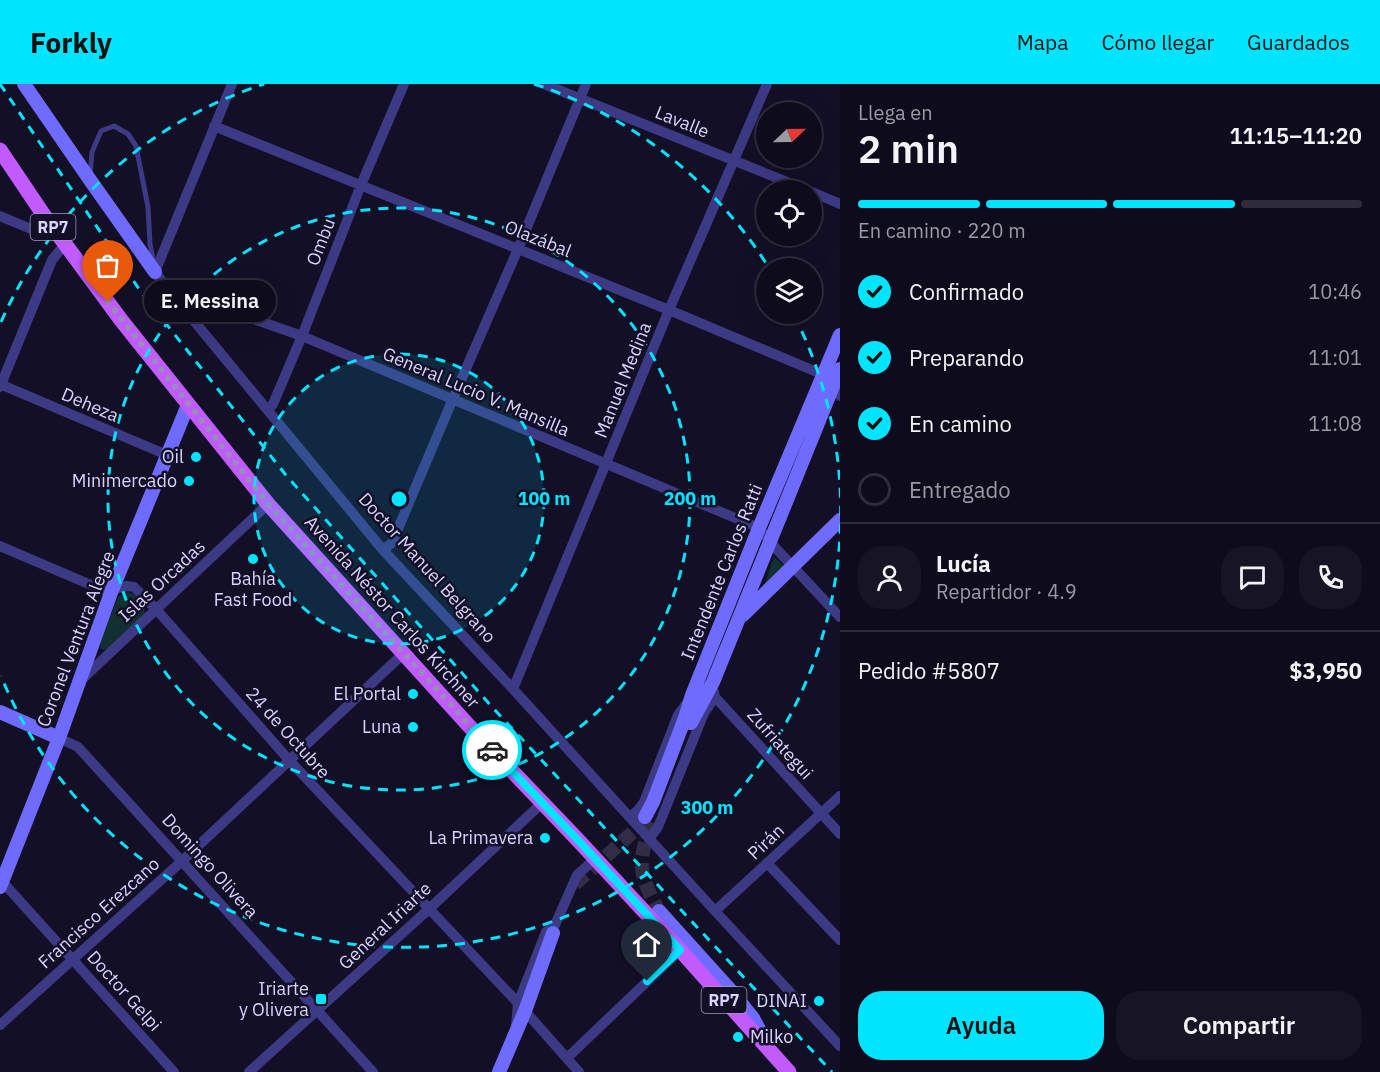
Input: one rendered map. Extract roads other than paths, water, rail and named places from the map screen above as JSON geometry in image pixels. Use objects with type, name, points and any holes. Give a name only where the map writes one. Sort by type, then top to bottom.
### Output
[{"type":"main road","name":"Doctor Manuel Belgrano","points":[[24,84],[155,272]]},
{"type":"main road","name":"Avenida Néstor Carlos Kirchner","points":[[0,150],[121,320],[268,504],[470,727],[680,950],[789,1072]]},
{"type":"main road","name":"Intendente Carlos Ratti","points":[[840,335],[692,695],[648,819],[690,723],[714,689],[770,542],[836,392],[840,369]]},
{"type":"main road","name":"Coronel Ventura Alegre","points":[[1,882],[58,738],[112,590],[188,405]]},
{"type":"main road","points":[[740,618],[840,520]]},
{"type":"main road","name":"Domingo Olivera","points":[[0,712],[58,738]]},
{"type":"main road","points":[[659,911],[753,1018],[763,1034],[769,1051]]},
{"type":"main road","points":[[499,1072],[554,929]]},
{"type":"street","points":[[155,272],[232,84]]},
{"type":"street","name":"Ombu","points":[[268,410],[273,404],[302,336],[361,185],[404,84]]},
{"type":"street","name":"Lavalle","points":[[544,84],[781,180]]},
{"type":"street","points":[[383,550],[392,543],[586,84]]},
{"type":"street","name":"Manuel Medina","points":[[513,690],[669,310],[767,84]]},
{"type":"street","name":"Olazábal","points":[[214,126],[824,375]]},
{"type":"street","points":[[822,196],[840,204]]},
{"type":"street","points":[[0,216],[36,231],[54,228]]},
{"type":"street","points":[[0,385],[52,260],[65,244]]},
{"type":"street","name":"Doctor Manuel Belgrano","points":[[155,272],[383,550],[840,1046]]},
{"type":"street","name":"General Lucio V. Mansilla","points":[[171,293],[194,298],[302,336],[759,528],[840,617]]},
{"type":"street","points":[[824,375],[836,392]]},
{"type":"street","name":"Deheza","points":[[0,385],[167,455]]},
{"type":"street","name":"Islas Orcadas","points":[[79,682],[268,504]]},
{"type":"street","name":"24 de Octubre","points":[[0,546],[105,591],[127,586],[134,587],[289,760],[429,909],[526,1006],[579,1072]]},
{"type":"street","name":"Francisco Erezcano","points":[[0,1025],[182,861],[404,653]]},
{"type":"street","name":"Intendente Carlos Ratti","points":[[649,838],[658,826],[714,689]]},
{"type":"street","name":"Zufriategui","points":[[714,689],[840,834]]},
{"type":"street","name":"Intendente Carlos Ratti","points":[[630,818],[644,802],[678,715],[692,695]]},
{"type":"street","name":"Domingo Olivera","points":[[58,738],[78,747],[373,1072]]},
{"type":"street","name":"Pirán","points":[[715,911],[840,796]]},
{"type":"street","name":"General Iriarte","points":[[249,1072],[429,909],[542,802]]},
{"type":"street","points":[[526,1006],[559,935],[554,929],[577,875],[595,859]]},
{"type":"street","points":[[767,864],[840,940]]},
{"type":"street","name":"Doctor Gelpi","points":[[1,882],[174,1072]]},
{"type":"street","points":[[567,1058],[680,950]]},
{"type":"lane","points":[[90,180],[92,152],[101,131],[114,126],[128,134],[136,146],[140,163],[148,207],[150,244],[155,272]]},
{"type":"tunnel","points":[[575,884],[633,832],[645,817]]},
{"type":"tunnel","points":[[651,822],[642,867],[643,876],[659,911]]},
{"type":"railway","points":[[0,84],[141,292],[285,474],[493,708],[832,1072]]},
{"type":"place","name":"E. Messina","points":[[108,302]]},
{"type":"place","name":"Oil","points":[[196,457]]},
{"type":"place","name":"Minimercado","points":[[189,481]]},
{"type":"place","name":"Bahía Fast Food","points":[[253,559]]},
{"type":"place","name":"El Portal","points":[[413,694]]},
{"type":"place","name":"Luna","points":[[413,727]]},
{"type":"place","name":"La Primavera","points":[[545,838]]},
{"type":"place","name":"Iriarte y Olivera","points":[[321,999]]},
{"type":"place","name":"DINAI","points":[[819,1001]]},
{"type":"place","name":"Milko","points":[[738,1037]]}]
